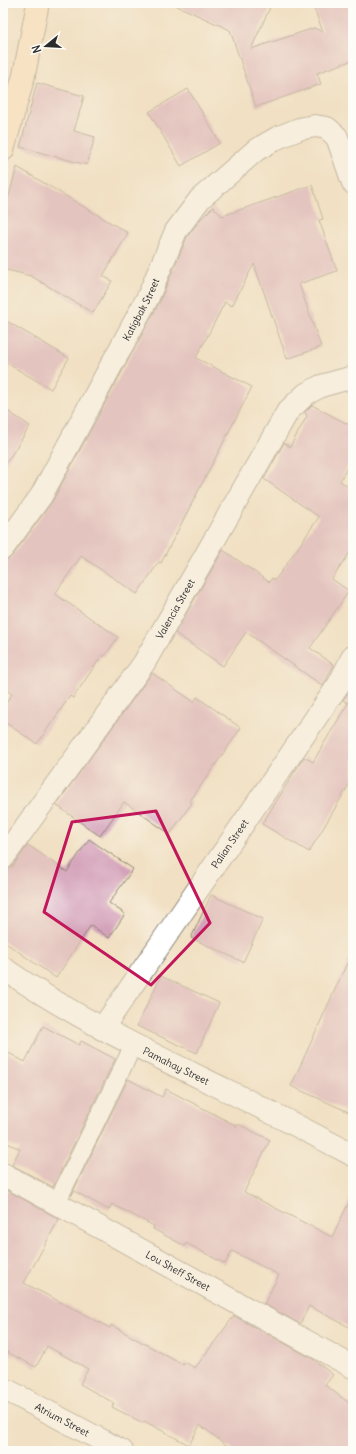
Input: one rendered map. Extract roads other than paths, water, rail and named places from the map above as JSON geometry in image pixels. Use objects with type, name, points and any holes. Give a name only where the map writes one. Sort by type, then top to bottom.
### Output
[{"type":"main road","points":[[3,150],[24,75],[38,3]]},
{"type":"street","name":"Katigbak Street","points":[[3,548],[41,496],[148,296],[176,231],[200,198],[256,150],[299,129],[315,126],[327,128],[337,137],[353,183]]},
{"type":"street","name":"Valencia Street","points":[[3,858],[144,663],[288,411],[306,394],[321,386],[353,377]]},
{"type":"street","name":"Palian Street","points":[[102,1029],[339,684],[353,656]]},
{"type":"street","name":"Pamahay Street","points":[[3,968],[28,986],[133,1046],[227,1091],[353,1155]]},
{"type":"street","name":"Lou Sheff Street","points":[[3,1174],[57,1202],[353,1367]]},
{"type":"street","name":"Atrium Street","points":[[3,1388],[122,1451]]},
{"type":"lane","points":[[57,1202],[133,1046]]}]
